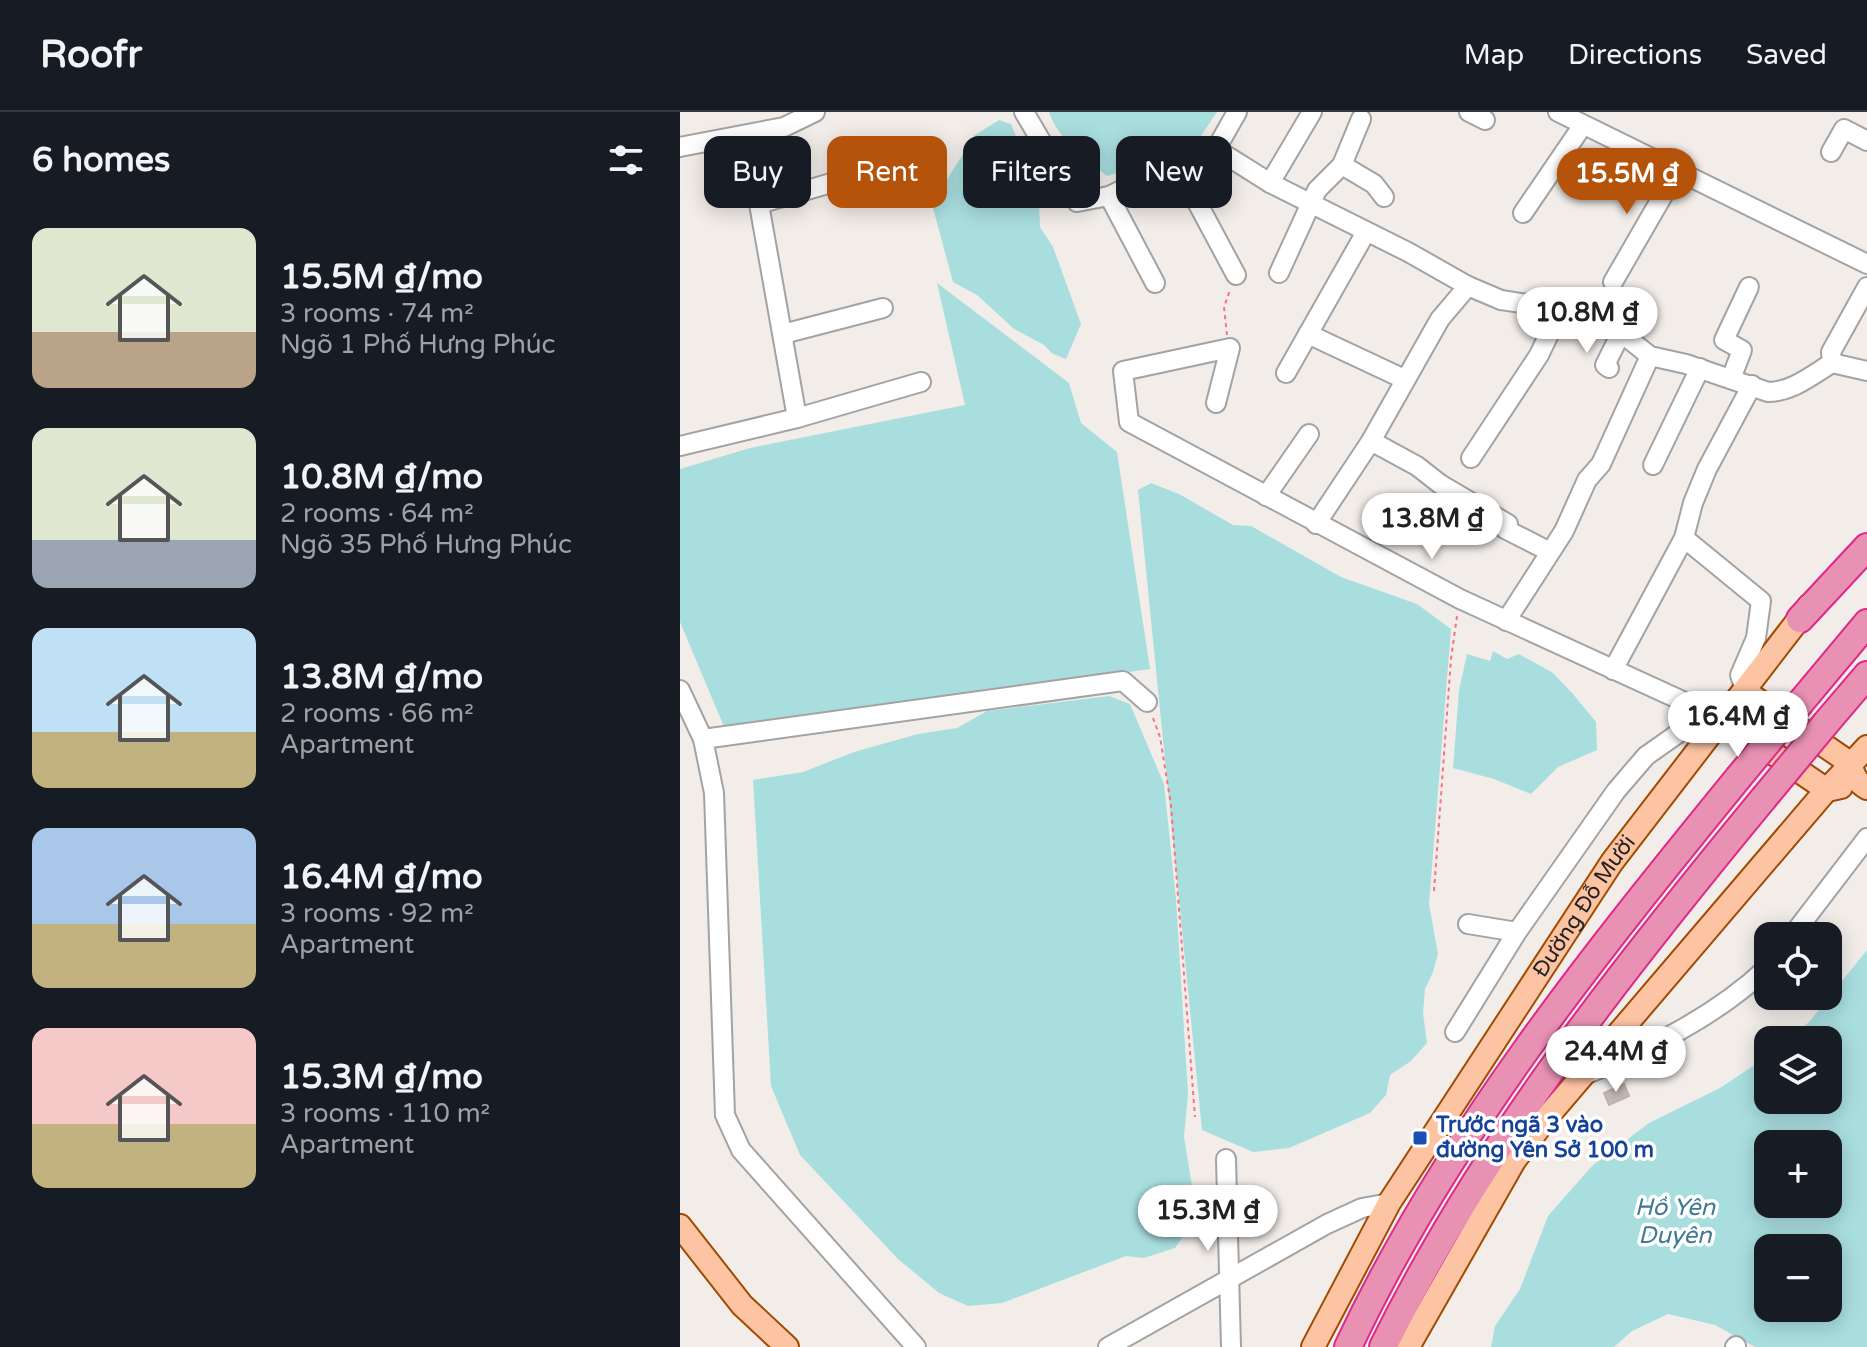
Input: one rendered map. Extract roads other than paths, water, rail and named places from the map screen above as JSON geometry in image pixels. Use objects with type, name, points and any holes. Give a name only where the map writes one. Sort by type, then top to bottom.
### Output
[{"type":"highway","points":[[1800,619],[1867,547]]},
{"type":"highway","points":[[1348,1347],[1393,1258],[1433,1191],[1544,1023],[1641,897],[1867,623]]},
{"type":"highway","points":[[1383,1347],[1458,1210],[1562,1054],[1666,917],[1867,675]]},
{"type":"main road","name":"Đường Đỗ Mười","points":[[1313,1347],[1389,1203],[1612,862],[1716,716],[1746,692],[1867,533]]},
{"type":"main road","points":[[1716,716],[1827,790],[1864,786],[1850,763],[1746,692]]},
{"type":"main road","points":[[1408,1347],[1514,1161],[1580,1077],[1867,747]]},
{"type":"main road","points":[[680,1226],[742,1305],[787,1347]]},
{"type":"street","points":[[680,147],[784,127],[815,112]]},
{"type":"street","points":[[1024,112],[1077,202],[1116,193]]},
{"type":"street","points":[[1223,136],[1237,112]]},
{"type":"street","points":[[1270,183],[1312,112]]},
{"type":"street","points":[[1558,112],[1867,264]]},
{"type":"street","points":[[1279,273],[1317,190],[1342,165],[1361,119]]},
{"type":"street","points":[[1523,213],[1583,125]]},
{"type":"street","points":[[1831,152],[1844,129],[1867,141]]},
{"type":"street","points":[[1232,159],[1270,183],[1408,252],[1468,286],[1501,300],[1561,309],[1605,320],[1650,356],[1700,368],[1768,392],[1780,392],[1832,363],[1867,371]]},
{"type":"street","points":[[1342,165],[1374,184],[1384,197]]},
{"type":"street","points":[[1613,282],[1677,171]]},
{"type":"street","points":[[797,418],[759,204],[827,184]]},
{"type":"street","points":[[1109,196],[1155,283]]},
{"type":"street","points":[[1200,208],[1236,275]]},
{"type":"street","points":[[1286,373],[1366,232]]},
{"type":"street","points":[[1316,524],[1371,441],[1440,319],[1468,286]]},
{"type":"street","points":[[1731,379],[1742,350],[1724,340],[1749,287]]},
{"type":"street","points":[[1832,363],[1831,352],[1867,287]]},
{"type":"street","points":[[783,334],[883,308]]},
{"type":"street","points":[[1471,458],[1539,355],[1561,309]]},
{"type":"street","points":[[1609,368],[1605,365],[1621,333]]},
{"type":"street","points":[[1308,334],[1404,379]]},
{"type":"street","points":[[1216,403],[1230,348],[1123,371],[1129,422],[1460,599],[1716,716]]},
{"type":"street","points":[[1506,621],[1564,531],[1587,480],[1601,464],[1650,356]]},
{"type":"street","points":[[1653,465],[1700,368]]},
{"type":"street","points":[[680,446],[797,418],[921,382]]},
{"type":"street","points":[[1613,670],[1684,538],[1693,503],[1707,469],[1752,385]]},
{"type":"street","points":[[1266,496],[1309,434]]},
{"type":"street","points":[[1371,441],[1417,466],[1467,501],[1508,524],[1505,529],[1550,552]]},
{"type":"street","points":[[1684,538],[1761,601],[1756,638],[1740,675],[1746,692]]},
{"type":"street","points":[[703,739],[1123,681],[1147,702]]},
{"type":"street","points":[[680,690],[703,739],[714,793],[725,1115],[741,1150],[757,1170],[916,1347]]},
{"type":"street","points":[[1455,1032],[1517,932],[1616,791],[1646,756],[1716,716]]},
{"type":"street","points":[[1803,922],[1867,838]]},
{"type":"street","points":[[1468,924],[1517,932]]},
{"type":"street","points":[[1580,1077],[1623,1060],[1704,1017],[1754,980]]},
{"type":"street","points":[[1226,1159],[1231,1347]]},
{"type":"street","points":[[1108,1347],[1344,1215],[1389,1203]]},
{"type":"water","points":[[1049,112],[1217,112],[1201,136],[1116,136],[1116,173],[1107,176],[1100,170],[1100,136],[1063,136]]},
{"type":"water","points":[[999,120],[1011,124],[1016,136],[974,136]]},
{"type":"water","points":[[963,154],[963,208],[1039,208],[1040,227],[1053,247],[1081,324],[1066,359],[1014,329],[977,295],[953,282],[933,208],[947,208],[947,179]]},
{"type":"water","points":[[937,283],[1069,383],[1081,423],[1117,452],[1150,669],[725,729],[680,622],[680,469],[750,448],[965,405]]},
{"type":"water","points":[[1151,483],[1179,494],[1233,525],[1251,526],[1341,577],[1417,604],[1451,629],[1429,904],[1438,954],[1425,989],[1423,1013],[1427,1043],[1411,1061],[1390,1075],[1386,1095],[1370,1113],[1289,1148],[1253,1152],[1202,1130],[1138,490]]},
{"type":"water","points":[[1493,651],[1507,659],[1519,654],[1553,673],[1596,722],[1597,750],[1558,767],[1531,794],[1494,779],[1453,768],[1459,690],[1467,654],[1490,661]]},
{"type":"water","points":[[1109,696],[1130,704],[1164,784],[1176,899],[1188,1094],[1184,1137],[1193,1192],[1188,1229],[1175,1248],[1144,1258],[1126,1256],[1002,1303],[968,1306],[939,1293],[898,1259],[800,1155],[771,1086],[753,780],[803,772],[854,752],[918,734],[957,728],[987,711]]},
{"type":"water","name":"Hồ Yên Duyên","points":[[1867,950],[1867,1347],[1755,1347],[1715,1325],[1668,1314],[1632,1331],[1614,1347],[1491,1347],[1495,1326],[1520,1289],[1548,1216],[1592,1166],[1649,1123],[1720,1088],[1754,1065],[1754,1114],[1842,1114],[1842,1026],[1804,1026],[1819,1010],[1842,1010],[1842,981]]},
{"type":"place","name":"Trước ngã 3 vào đường Yên Sở 100 m","points":[[1420,1138]]}]
